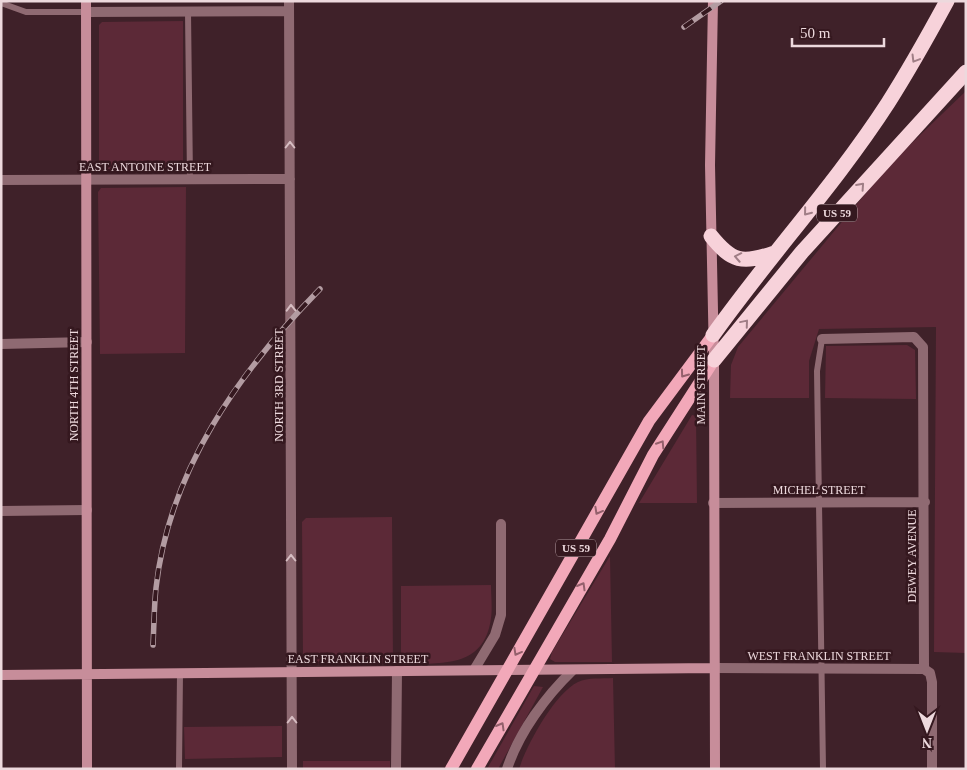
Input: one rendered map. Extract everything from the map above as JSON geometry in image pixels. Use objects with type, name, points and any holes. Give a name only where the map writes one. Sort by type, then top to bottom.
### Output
[{"type":"highway","name":"US 59","points":[[713,335],[837,173],[887,104],[947,1]]},
{"type":"highway","name":"US 59","points":[[714,360],[802,252],[966,72]]},
{"type":"highway","points":[[711,236],[726,254],[738,258],[755,260],[774,253]]},
{"type":"main road","name":"US 59","points":[[451,769],[650,421],[713,335]]},
{"type":"main road","name":"US 59","points":[[477,769],[610,539],[654,455],[714,360]]},
{"type":"street","name":"MAIN STREET","points":[[713,1],[710,165],[714,360],[715,769]]},
{"type":"street","points":[[86,7],[188,12],[289,6]]},
{"type":"street","name":"NORTH 3RD STREET","points":[[289,6],[292,769]]},
{"type":"street","name":"NORTH 4TH STREET","points":[[86,7],[87,769]]},
{"type":"street","name":"EAST ANTOINE STREET","points":[[1,180],[290,178]]},
{"type":"street","name":"DEWEY AVENUE","points":[[822,339],[914,337],[924,347],[924,668],[930,673],[932,682],[932,769]]},
{"type":"street","points":[[1,344],[87,342]]},
{"type":"street","name":"MICHEL STREET","points":[[713,503],[925,502]]},
{"type":"street","points":[[1,511],[87,510]]},
{"type":"street","points":[[474,670],[496,635],[501,615],[501,524]]},
{"type":"street","name":"EAST FRANKLIN STREET","points":[[1,674],[714,668]]},
{"type":"street","name":"WEST FRANKLIN STREET","points":[[714,668],[924,668]]},
{"type":"street","points":[[507,769],[537,713],[557,686],[573,670]]},
{"type":"street","points":[[396,769],[397,671]]},
{"type":"lane","points":[[1,2],[26,12],[86,7]]},
{"type":"lane","points":[[188,12],[190,179]]},
{"type":"lane","points":[[822,339],[817,371],[823,668],[823,769]]},
{"type":"lane","points":[[179,769],[180,673]]},
{"type":"shaded area","points":[[183,21],[183,170],[106,171],[99,164],[99,25],[102,22]]},
{"type":"shaded area","points":[[966,91],[966,653],[934,652],[936,327],[819,329],[809,361],[809,398],[730,398],[731,365],[738,347],[890,164]]},
{"type":"shaded area","points":[[186,187],[185,353],[100,354],[98,192],[101,188]]},
{"type":"shaded area","points":[[907,345],[915,350],[916,399],[825,398],[826,346]]},
{"type":"shaded area","points":[[692,415],[696,416],[697,503],[639,503]]},
{"type":"shaded area","points":[[392,517],[393,663],[306,664],[303,661],[302,522],[306,518]]},
{"type":"shaded area","points":[[610,556],[612,662],[555,662],[550,659],[552,652]]},
{"type":"shaded area","points":[[491,585],[492,609],[490,624],[485,639],[477,649],[467,656],[443,663],[401,664],[401,586]]},
{"type":"shaded area","points":[[613,678],[615,769],[519,769],[528,746],[543,720],[569,688],[586,679]]},
{"type":"shaded area","points":[[534,686],[543,687],[498,769],[487,769]]},
{"type":"shaded area","points":[[282,726],[282,757],[185,759],[184,727]]},
{"type":"shaded area","points":[[303,761],[390,761],[390,769],[303,769]]},
{"type":"railway","points":[[684,27],[721,1]]},
{"type":"railway","points":[[153,645],[156,588],[163,545],[176,503],[192,463],[212,425],[236,389],[262,354],[320,289]]}]
